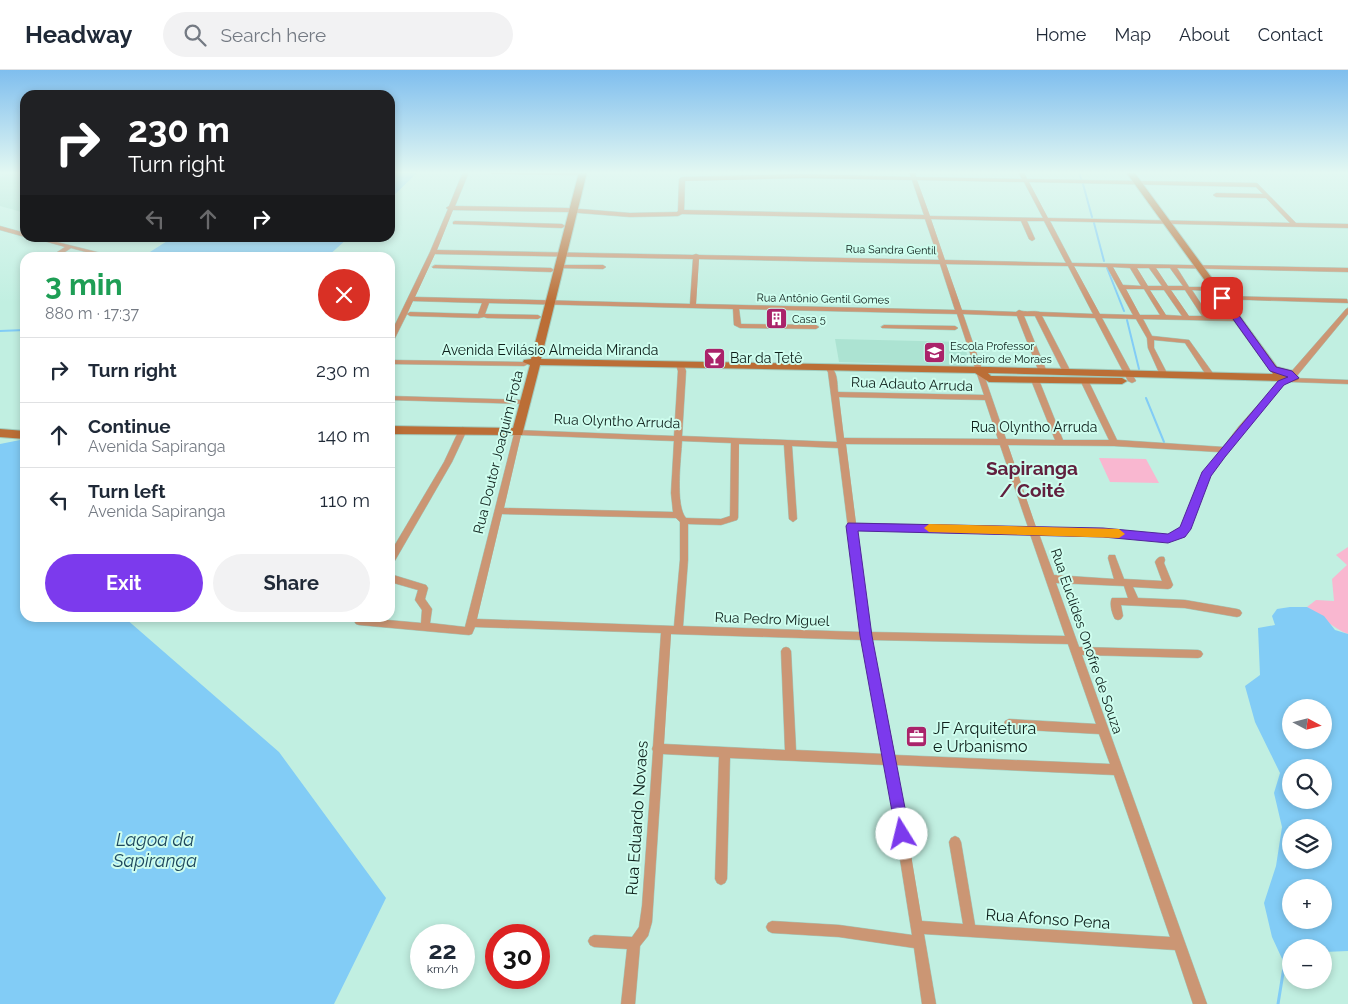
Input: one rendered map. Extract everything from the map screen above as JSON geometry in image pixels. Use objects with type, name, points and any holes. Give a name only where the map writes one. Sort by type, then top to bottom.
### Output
[{"type":"street","points":[[395,331],[433,252],[446,216]]},
{"type":"street","name":"Rua Doutor Joaquim Frota","points":[[559,254],[562,226],[568,216]]},
{"type":"street","name":"Rua Doutor Joaquim Frota","points":[[472,623],[522,401],[569,216]]},
{"type":"street","points":[[828,216],[1348,226]]},
{"type":"street","points":[[1045,216],[1130,377]]},
{"type":"street","points":[[1162,216],[1201,267],[1236,319],[1286,376]]},
{"type":"street","points":[[1286,216],[1294,224]]},
{"type":"street","name":"Rua Euclides Onofre de Souza","points":[[927,218],[1033,530],[1200,1004]]},
{"type":"street","points":[[1023,219],[1032,239]]},
{"type":"street","points":[[455,223],[562,226]]},
{"type":"street","points":[[0,228],[20,234]]},
{"type":"street","points":[[53,242],[94,252]]},
{"type":"street","points":[[60,252],[70,246]]},
{"type":"street","name":"Rua Sandra Gentil","points":[[433,252],[1348,270]]},
{"type":"street","points":[[693,306],[696,256]]},
{"type":"street","points":[[1109,265],[1150,338],[1151,348],[1164,375]]},
{"type":"street","points":[[1132,265],[1164,316]]},
{"type":"street","points":[[1151,266],[1186,317]]},
{"type":"street","points":[[1172,266],[1207,318]]},
{"type":"street","points":[[435,267],[603,267]]},
{"type":"street","points":[[1121,287],[1216,289]]},
{"type":"street","points":[[1222,298],[1347,301]]},
{"type":"street","name":"Rua Antônio Gentil Gomes","points":[[410,299],[736,308],[1019,312],[1236,319]]},
{"type":"street","points":[[410,314],[479,316],[482,315],[486,301]]},
{"type":"street","name":"Rua Doutor Joaquim Frota","points":[[532,361],[538,317],[546,303]]},
{"type":"street","points":[[736,308],[737,325],[740,326],[816,327]]},
{"type":"street","points":[[915,310],[920,328]]},
{"type":"street","points":[[852,526],[1103,532],[1168,538],[1177,536],[1185,529],[1206,475],[1286,376],[1348,310]]},
{"type":"street","points":[[1019,312],[1043,372]]},
{"type":"street","points":[[1037,313],[1066,372]]},
{"type":"street","points":[[488,316],[538,317]]},
{"type":"street","points":[[884,327],[955,328]]},
{"type":"street","points":[[1150,338],[1187,341],[1193,347],[1211,376]]},
{"type":"street","name":"Avenida Evilásio Almeida Miranda","points":[[395,362],[524,364],[532,361],[680,364],[1066,372],[1130,377],[1147,375],[1286,376],[1348,382]]},
{"type":"street","name":"Rua Eduardo Novaes","points":[[628,1004],[634,943],[640,940],[644,932],[648,906],[658,749],[672,630],[684,560],[681,518],[675,493],[680,437],[682,371],[680,364]]},
{"type":"street","points":[[830,368],[842,443],[866,636],[890,759],[929,1004]]},
{"type":"street","name":"Avenida Evilásio Almeida Miranda","points":[[979,371],[989,379],[1085,382],[1130,377]]},
{"type":"street","points":[[1035,380],[1060,442]]},
{"type":"street","points":[[1085,382],[1114,443]]},
{"type":"street","name":"Rua Adauto Arruda","points":[[835,394],[989,398]]},
{"type":"street","points":[[395,398],[522,401]]},
{"type":"street","name":"Rua Olyntho Arruda","points":[[395,430],[463,430],[680,437],[788,443],[1004,441],[1114,443],[1225,450]]},
{"type":"street","points":[[395,552],[443,471],[463,430]]},
{"type":"street","points":[[0,433],[20,435]]},
{"type":"street","points":[[498,511],[681,518],[721,522],[734,518],[735,440]]},
{"type":"street","points":[[788,443],[793,519]]},
{"type":"street","points":[[1112,558],[1134,601]]},
{"type":"street","points":[[1051,579],[1168,585],[1159,562],[1161,560]]},
{"type":"street","points":[[395,580],[423,588],[420,600],[427,609],[425,627]]},
{"type":"street","points":[[1118,616],[1115,601],[1192,605],[1237,613]]},
{"type":"street","points":[[370,622],[469,631],[472,623]]},
{"type":"street","name":"Rua Pedro Miguel","points":[[472,623],[866,636],[1072,640]]},
{"type":"street","points":[[786,651],[791,754]]},
{"type":"street","points":[[1076,651],[1198,654]]},
{"type":"street","points":[[1009,724],[1103,729]]},
{"type":"street","points":[[658,749],[1118,770]]},
{"type":"street","points":[[720,879],[725,752]]},
{"type":"street","points":[[955,842],[970,930]]},
{"type":"street","points":[[772,927],[839,931],[920,943]]},
{"type":"street","name":"Rua Afonso Pena","points":[[917,927],[1178,944]]},
{"type":"street","points":[[594,941],[634,943]]},
{"type":"shaded area","points":[[835,339],[963,342],[970,363],[966,366],[839,362]]},
{"type":"shaded area","points":[[1099,458],[1146,459],[1159,483],[1110,482]]},
{"type":"shaded area","points":[[1348,547],[1348,634],[1337,629],[1307,607],[1316,600],[1334,601],[1332,579],[1347,565],[1336,555]]},
{"type":"water","points":[[166,242],[344,242],[333,252],[150,252]]},
{"type":"water","name":"Lagoa da Sapiranga","points":[[20,440],[20,622],[130,622],[279,752],[386,898],[334,1004],[0,1004],[0,444]]},
{"type":"water","points":[[1307,607],[1324,616],[1335,630],[1348,634],[1348,951],[1332,952],[1332,939],[1282,939],[1282,959],[1272,937],[1264,903],[1276,866],[1282,827],[1274,793],[1280,773],[1255,722],[1245,686],[1260,675],[1258,628],[1275,625],[1272,616],[1277,609]]},
{"type":"waterway","points":[[1094,223],[1104,261]]},
{"type":"waterway","points":[[1107,268],[1124,311]]},
{"type":"waterway","points":[[1127,320],[1139,369]]},
{"type":"waterway","points":[[0,331],[20,330]]},
{"type":"waterway","points":[[1146,398],[1164,442]]},
{"type":"waterway","points":[[1278,1004],[1282,979]]},
{"type":"slow traffic","points":[[929,528],[1119,534]]},
{"type":"place","name":"Casa 5","points":[[776,319]]},
{"type":"place","name":"Escola Professor Monteiro de Moraes","points":[[934,352]]},
{"type":"place","name":"Bar da Tetê","points":[[714,358]]},
{"type":"place","name":"JF Arquitetura e Urbanismo","points":[[917,737]]},
{"type":"district","name":"Sapiranga / Coité","points":[[1032,479]]},
{"type":"route","points":[[902,834],[890,759],[866,636],[852,526],[1103,532],[1168,538],[1177,536],[1185,529],[1206,475],[1221,454],[1281,383],[1294,378],[1289,373],[1273,369],[1222,298]]}]
